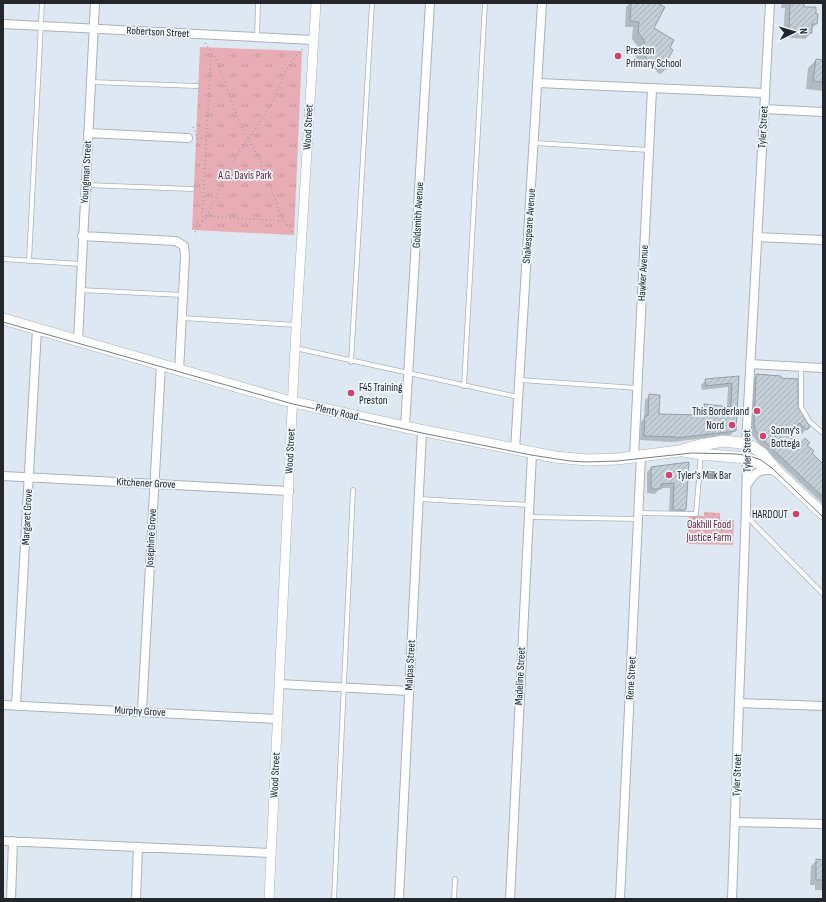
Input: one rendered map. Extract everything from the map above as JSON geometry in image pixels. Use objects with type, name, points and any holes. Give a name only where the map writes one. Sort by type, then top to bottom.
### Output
[{"type":"main road","name":"Plenty Road","points":[[3,319],[179,371],[293,402],[405,428],[532,453],[587,460],[638,457],[679,451],[696,446],[723,442],[746,444],[762,453],[777,471],[823,514]]},
{"type":"main road","name":"Tyler Street","points":[[746,444],[747,458]]},
{"type":"main road","name":"Plenty Road","points":[[679,451],[747,458],[777,471]]},
{"type":"street","name":"Youngman Street","points":[[78,341],[82,236],[95,3]]},
{"type":"street","name":"Wood Street","points":[[268,899],[295,348],[316,3]]},
{"type":"street","name":"Goldsmith Avenue","points":[[405,428],[430,3]]},
{"type":"street","name":"Shakespeare Avenue","points":[[515,450],[535,143],[542,3]]},
{"type":"street","name":"Tyler Street","points":[[746,444],[770,3]]},
{"type":"street","name":"Robertson Street","points":[[3,24],[313,40]]},
{"type":"street","points":[[538,83],[765,93]]},
{"type":"street","name":"Hawker Avenue","points":[[638,457],[637,388],[652,89]]},
{"type":"street","points":[[764,109],[823,112]]},
{"type":"street","points":[[88,133],[188,138]]},
{"type":"street","points":[[82,236],[176,241],[184,246],[185,256],[179,371]]},
{"type":"street","points":[[757,237],[823,240]]},
{"type":"street","name":"Margaret Grove","points":[[16,705],[37,329]]},
{"type":"street","points":[[750,364],[823,368]]},
{"type":"street","name":"Josephine Grove","points":[[142,711],[161,365]]},
{"type":"street","name":"Malpas Street","points":[[399,899],[422,431]]},
{"type":"street","name":"Madeline Street","points":[[510,899],[528,505],[532,453]]},
{"type":"street","name":"Rene Street","points":[[620,899],[638,516],[638,457]]},
{"type":"street","name":"Tyler Street","points":[[732,899],[747,458]]},
{"type":"street","points":[[747,485],[753,476],[761,471],[777,471]]},
{"type":"street","name":"Kitchener Grove","points":[[3,476],[289,491]]},
{"type":"street","points":[[279,684],[409,691]]},
{"type":"street","points":[[739,703],[823,706]]},
{"type":"street","name":"Murphy Grove","points":[[3,704],[277,719]]},
{"type":"street","points":[[735,822],[823,824]]},
{"type":"street","points":[[3,841],[271,853]]},
{"type":"street","points":[[11,899],[13,841]]},
{"type":"street","points":[[136,899],[138,847]]},
{"type":"lane","points":[[29,261],[42,3]]},
{"type":"lane","points":[[257,37],[258,3]]},
{"type":"lane","points":[[351,362],[372,3]]},
{"type":"lane","points":[[464,386],[485,3]]},
{"type":"lane","points":[[91,82],[197,86]]},
{"type":"lane","points":[[535,143],[649,150]]},
{"type":"lane","points":[[85,185],[192,189]]},
{"type":"lane","points":[[3,259],[81,264]]},
{"type":"lane","points":[[80,290],[183,295]]},
{"type":"lane","points":[[182,318],[297,325]]},
{"type":"lane","points":[[295,348],[351,362],[519,397]]},
{"type":"lane","points":[[801,366],[801,407],[810,422],[823,433]]},
{"type":"lane","points":[[520,380],[637,388]]},
{"type":"lane","points":[[528,516],[638,516],[696,514],[701,454]]},
{"type":"lane","points":[[334,899],[353,490]]},
{"type":"lane","points":[[419,499],[528,505]]},
{"type":"lane","points":[[746,514],[823,594]]},
{"type":"lane","points":[[454,899],[455,879]]},
{"type":"path","points":[[205,43],[216,58],[240,124],[259,158],[283,221],[293,235]]},
{"type":"path","points":[[195,232],[206,216],[234,160],[274,99],[289,65],[297,54],[304,48]]},
{"type":"path","points":[[202,221],[211,52]]},
{"type":"path","points":[[193,127],[198,138],[206,138]]},
{"type":"path","points":[[206,216],[283,221]]},
{"type":"green space","name":"A.G. Davis Park","points":[[200,47],[302,51],[294,235],[192,230]]},
{"type":"green space","name":"Oakhill Food Justice Farm","points":[[704,512],[720,513],[720,520],[734,520],[733,545],[687,544],[689,514],[704,516]]},
{"type":"building","points":[[631,3],[657,3],[665,7],[654,28],[674,40],[670,48],[673,50],[667,61],[671,63],[668,69],[664,67],[657,59],[651,64],[638,47],[645,42],[638,32],[639,22],[630,21]]},
{"type":"building","points":[[790,3],[804,3],[804,7],[816,7],[816,14],[818,14],[817,24],[812,24],[812,33],[789,31]]},
{"type":"building","points":[[816,59],[823,60],[823,82],[813,81]]},
{"type":"building","points":[[756,374],[798,379],[798,407],[810,427],[807,430],[799,423],[789,432],[800,444],[805,438],[810,443],[807,445],[814,451],[812,453],[823,464],[823,497],[765,442],[755,430]]},
{"type":"building","points":[[739,376],[736,431],[676,438],[644,436],[645,416],[648,416],[649,394],[660,395],[659,414],[701,415],[701,409],[704,409],[704,404],[731,407],[732,383],[706,386],[705,379]]},
{"type":"building","points":[[689,462],[686,510],[673,510],[674,483],[661,484],[661,489],[651,489],[651,467]]},
{"type":"building","points":[[816,859],[823,860],[823,880],[816,880]]},
{"type":"tram line","points":[[3,322],[293,404],[422,433],[531,455],[586,462],[617,461],[692,453],[737,454],[750,456],[761,460],[772,468],[823,517]]},
{"type":"place","name":"Preston Primary School","points":[[618,56]]},
{"type":"place","name":"F45 Training Preston","points":[[351,393]]},
{"type":"place","name":"This Borderland","points":[[757,411]]},
{"type":"place","name":"Nord","points":[[732,425]]},
{"type":"place","name":"Sonny's Bottega","points":[[763,436]]},
{"type":"place","name":"Tyler's Milk Bar","points":[[669,475]]},
{"type":"place","name":"HARDOUT","points":[[796,514]]}]
